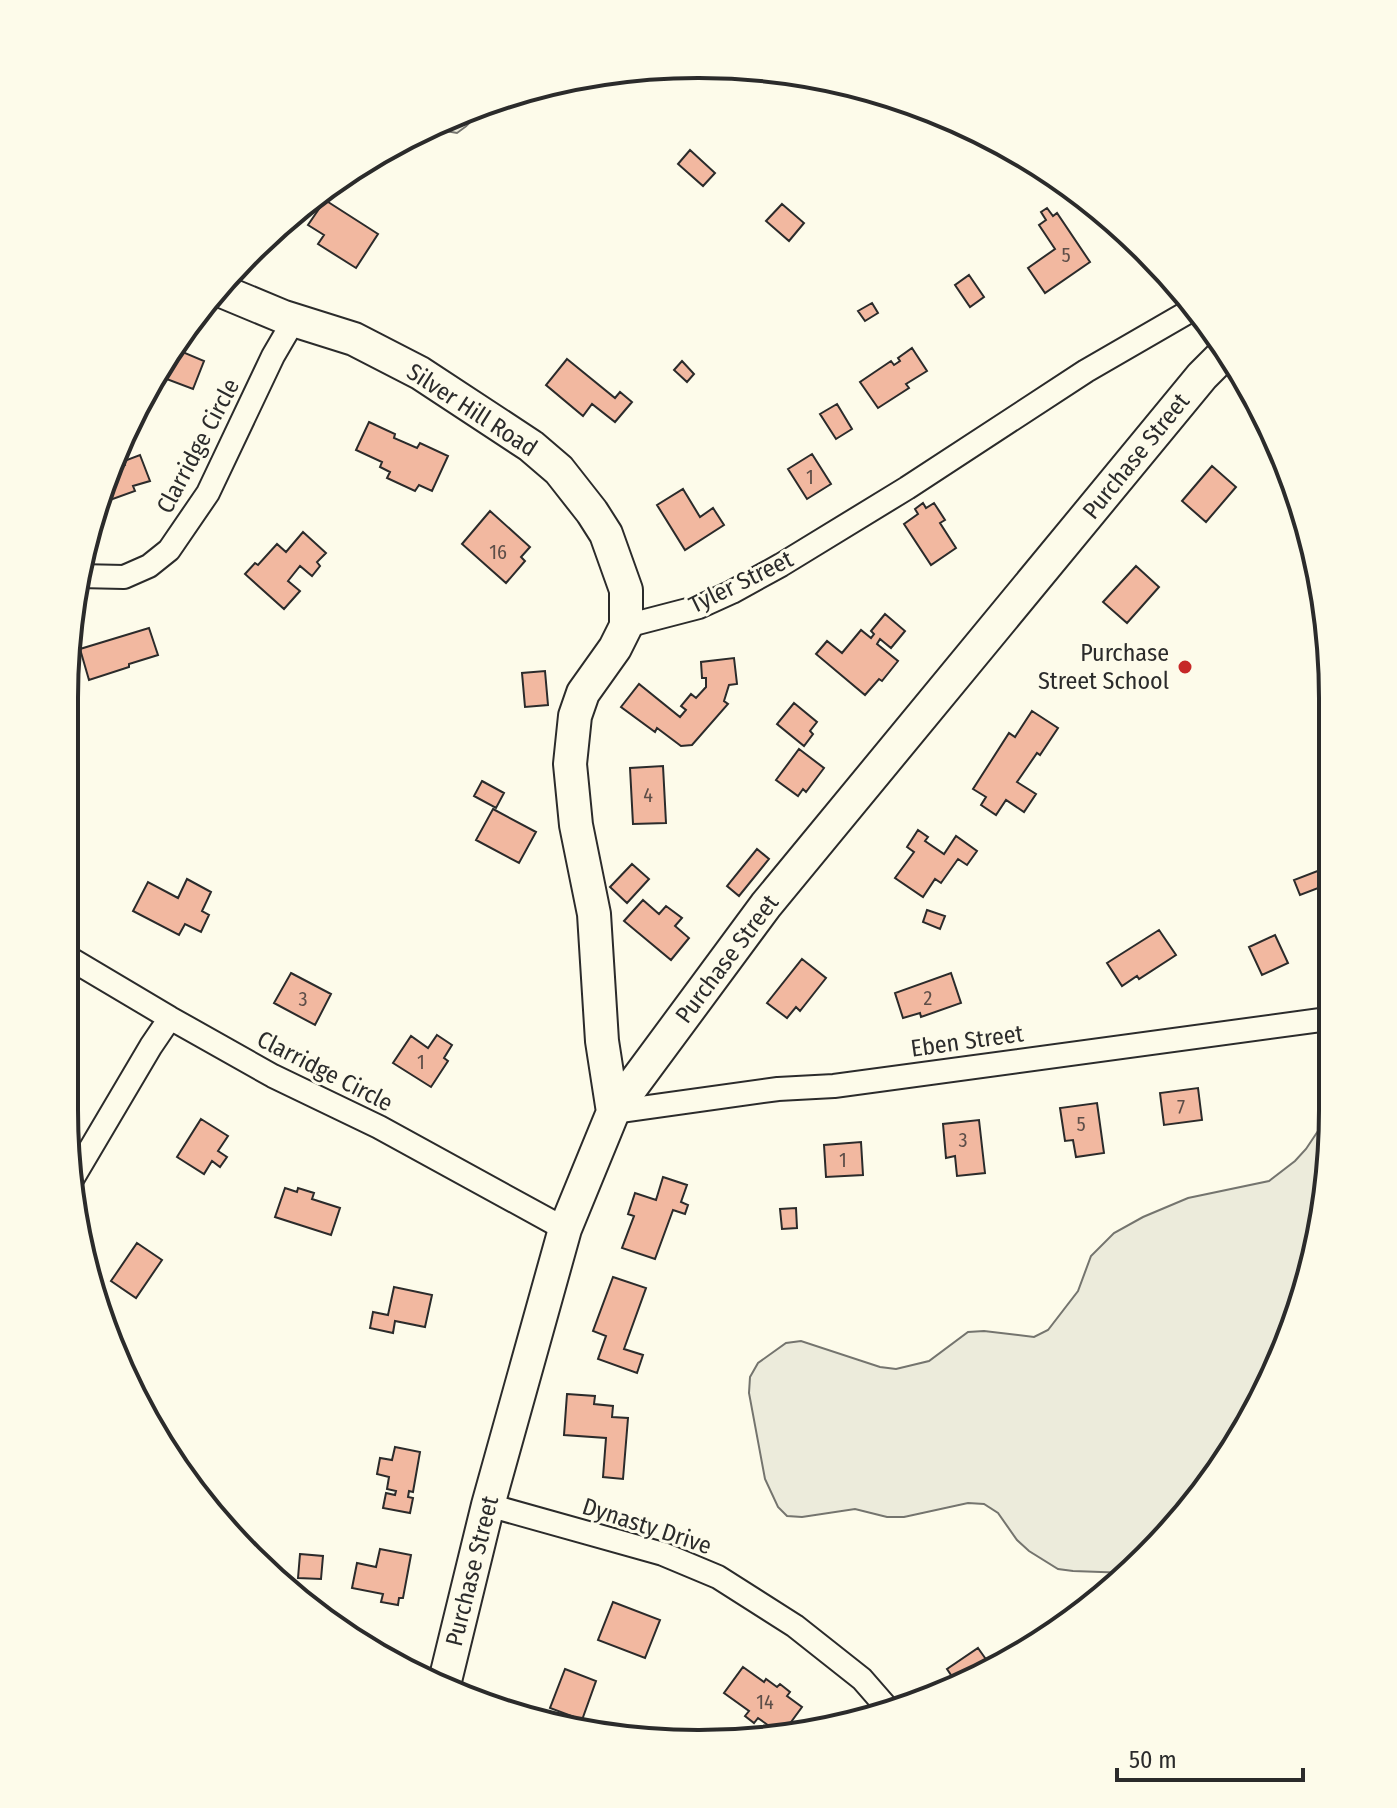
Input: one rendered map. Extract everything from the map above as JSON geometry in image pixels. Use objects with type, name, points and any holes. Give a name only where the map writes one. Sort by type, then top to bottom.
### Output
[{"type":"main road","name":"Silver Hill Road","points":[[228,294],[294,320],[354,339],[420,373],[531,446],[559,470],[592,512],[610,543],[626,590],[626,626]]},
{"type":"main road","name":"Purchase Street","points":[[446,1676],[488,1505],[565,1229],[613,1112],[766,905],[1192,388],[1218,360]]},
{"type":"main road","points":[[613,1112],[602,1041],[594,914],[576,825],[570,764],[575,716],[583,693],[615,648],[626,626]]},
{"type":"street","name":"Tyler Street","points":[[626,626],[699,607],[781,565],[907,488],[1086,371],[1185,314]]},
{"type":"street","name":"Clarridge Circle","points":[[90,576],[124,577],[149,566],[169,550],[208,493],[273,356],[294,320]]},
{"type":"street","name":"Clarridge Circle","points":[[78,963],[273,1076],[379,1127],[565,1229]]},
{"type":"street","points":[[81,1165],[170,1018]]},
{"type":"street","name":"Eben Street","points":[[613,1112],[778,1089],[834,1086],[1319,1020]]},
{"type":"street","name":"Dynasty Drive","points":[[488,1505],[663,1554],[718,1577],[795,1626],[862,1679],[882,1702]]},
{"type":"shaded area","points":[[472,121],[465,127],[457,133],[447,131]]},
{"type":"shaded area","points":[[1318,1130],[1307,1231],[1298,1270],[1272,1347],[1236,1420],[1191,1487],[1165,1519],[1112,1572],[1058,1569],[1029,1551],[998,1513],[984,1504],[968,1503],[904,1517],[887,1517],[855,1509],[802,1517],[787,1516],[778,1507],[765,1479],[749,1393],[750,1377],[758,1363],[786,1343],[801,1341],[880,1367],[896,1369],[929,1361],[968,1332],[1034,1337],[1048,1330],[1078,1291],[1091,1256],[1114,1233],[1188,1198],[1269,1181],[1306,1149]]},
{"type":"building","points":[[690,150],[715,173],[703,186],[678,164]]},
{"type":"building","points":[[327,202],[378,234],[356,268],[318,244],[324,235],[308,225]]},
{"type":"building","points":[[782,204],[804,223],[789,241],[766,221]]},
{"type":"building","points":[[1047,208],[1053,216],[1057,213],[1090,262],[1045,293],[1028,268],[1055,249],[1039,225],[1046,220],[1041,212]]},
{"type":"building","points":[[969,275],[984,297],[970,307],[955,285]]},
{"type":"building","points":[[872,303],[878,313],[865,321],[858,311]]},
{"type":"building","points":[[912,348],[927,371],[906,384],[909,388],[878,408],[860,382],[891,361],[894,365]]},
{"type":"building","points":[[184,353],[204,361],[193,389],[167,379]]},
{"type":"building","points":[[567,359],[615,398],[620,392],[632,402],[615,422],[592,404],[583,416],[546,385]]},
{"type":"building","points":[[682,361],[694,374],[687,382],[674,370]]},
{"type":"building","points":[[837,404],[852,429],[836,439],[820,414]]},
{"type":"building","points":[[369,422],[417,448],[420,443],[448,456],[432,491],[419,485],[415,491],[387,478],[390,472],[380,467],[382,462],[356,450]]},
{"type":"building","points":[[812,454],[831,484],[807,499],[788,469]]},
{"type":"building","points":[[140,455],[150,481],[133,486],[135,491],[111,500],[125,465],[125,461]]},
{"type":"building","points":[[1212,466],[1236,487],[1206,522],[1182,501]]},
{"type":"building","points":[[683,489],[700,517],[713,508],[724,525],[685,550],[657,505]]},
{"type":"building","points":[[923,503],[926,508],[934,503],[945,520],[940,523],[956,548],[931,565],[904,524],[918,514],[915,509]]},
{"type":"building","points":[[490,511],[530,547],[521,557],[525,561],[506,583],[462,544]]},
{"type":"building","points":[[303,532],[326,553],[317,562],[320,566],[312,576],[300,566],[288,581],[300,591],[284,609],[245,574],[277,544],[286,552]]},
{"type":"building","points":[[1136,566],[1159,587],[1127,623],[1103,602]]},
{"type":"building","points":[[885,614],[905,631],[891,648],[880,639],[877,644],[898,661],[882,681],[879,679],[865,695],[816,654],[827,641],[842,653],[861,630],[871,638],[874,634],[871,631]]},
{"type":"building","points":[[149,628],[158,655],[89,680],[80,649]]},
{"type":"building","points":[[734,658],[737,684],[729,685],[724,701],[728,704],[692,745],[681,746],[657,728],[655,732],[621,707],[639,684],[680,717],[686,710],[681,706],[691,694],[696,698],[706,687],[701,662]]},
{"type":"building","points":[[545,671],[548,705],[525,707],[522,673]]},
{"type":"building","points":[[794,703],[817,722],[804,746],[777,724]]},
{"type":"building","points":[[1032,711],[1058,728],[1017,782],[1036,794],[1024,812],[1006,800],[996,815],[981,805],[986,797],[973,789],[1009,733],[1015,737]]},
{"type":"building","points":[[799,749],[824,768],[806,792],[803,789],[798,796],[776,780]]},
{"type":"building","points":[[663,766],[666,823],[633,824],[630,768]]},
{"type":"building","points":[[482,781],[504,793],[496,808],[474,796]]},
{"type":"building","points":[[493,809],[536,832],[519,863],[476,840]]},
{"type":"building","points":[[918,830],[928,837],[925,841],[944,854],[956,836],[977,851],[967,865],[958,859],[941,883],[935,879],[923,897],[895,878],[914,852],[907,847]]},
{"type":"building","points":[[757,849],[769,859],[739,896],[727,886]]},
{"type":"building","points":[[632,864],[649,879],[627,903],[610,887]]},
{"type":"building","points":[[1319,870],[1319,891],[1318,888],[1300,895],[1294,880]]},
{"type":"building","points":[[187,879],[211,892],[202,911],[209,915],[201,932],[185,924],[179,935],[133,911],[148,882],[178,898]]},
{"type":"building","points":[[643,900],[659,914],[666,906],[682,918],[675,926],[689,938],[671,960],[624,921]]},
{"type":"building","points":[[927,910],[945,916],[940,929],[923,922]]},
{"type":"building","points":[[1159,930],[1176,955],[1122,986],[1107,963]]},
{"type":"building","points":[[1275,935],[1288,963],[1262,975],[1249,947]]},
{"type":"building","points":[[802,959],[826,978],[800,1011],[796,1007],[787,1018],[767,1003]]},
{"type":"building","points":[[291,973],[331,994],[315,1025],[274,1003]]},
{"type":"building","points":[[951,973],[961,1003],[921,1017],[920,1013],[903,1018],[895,993]]},
{"type":"building","points":[[437,1035],[452,1045],[444,1058],[448,1061],[431,1087],[393,1063],[411,1036],[428,1048]]},
{"type":"building","points":[[1198,1088],[1202,1120],[1164,1125],[1160,1093]]},
{"type":"building","points":[[1097,1103],[1104,1153],[1076,1157],[1073,1140],[1065,1141],[1060,1108]]},
{"type":"building","points":[[201,1119],[228,1136],[218,1151],[227,1157],[220,1167],[212,1161],[204,1174],[177,1157]]},
{"type":"building","points":[[979,1120],[985,1173],[957,1176],[955,1156],[946,1158],[943,1124]]},
{"type":"building","points":[[861,1142],[863,1175],[826,1177],[824,1145]]},
{"type":"building","points":[[663,1177],[687,1185],[681,1202],[688,1205],[685,1214],[673,1210],[655,1259],[622,1248],[634,1216],[628,1214],[635,1193],[656,1200]]},
{"type":"building","points":[[285,1188],[314,1193],[312,1199],[340,1208],[331,1235],[275,1217]]},
{"type":"building","points":[[796,1208],[797,1228],[782,1229],[780,1209]]},
{"type":"building","points":[[137,1243],[162,1260],[136,1298],[111,1281]]},
{"type":"building","points":[[613,1277],[646,1288],[624,1349],[643,1355],[637,1373],[598,1359],[606,1336],[593,1331]]},
{"type":"building","points":[[394,1287],[432,1295],[425,1327],[395,1321],[393,1333],[370,1328],[373,1312],[388,1315]]},
{"type":"building","points":[[567,1394],[595,1396],[594,1404],[613,1406],[612,1417],[628,1418],[623,1479],[603,1477],[606,1438],[564,1435]]},
{"type":"building","points":[[395,1447],[420,1452],[413,1492],[409,1491],[408,1497],[413,1498],[410,1513],[383,1508],[386,1493],[395,1495],[396,1491],[387,1489],[389,1477],[377,1474],[380,1458],[392,1460]]},
{"type":"building","points":[[380,1549],[411,1555],[403,1598],[399,1598],[398,1605],[381,1602],[383,1594],[352,1588],[357,1563],[376,1567]]},
{"type":"building","points":[[300,1554],[323,1556],[321,1579],[298,1578]]},
{"type":"building","points":[[613,1602],[660,1620],[645,1658],[598,1640]]},
{"type":"building","points":[[978,1648],[986,1659],[952,1676],[947,1669]]},
{"type":"building","points":[[743,1667],[764,1682],[766,1679],[777,1687],[780,1684],[790,1692],[787,1696],[802,1707],[790,1723],[769,1726],[758,1718],[754,1723],[745,1716],[749,1711],[724,1693]]},
{"type":"building","points":[[565,1669],[596,1681],[582,1719],[550,1708]]},
{"type":"place","name":"Purchase Street School","points":[[1185,667]]}]
